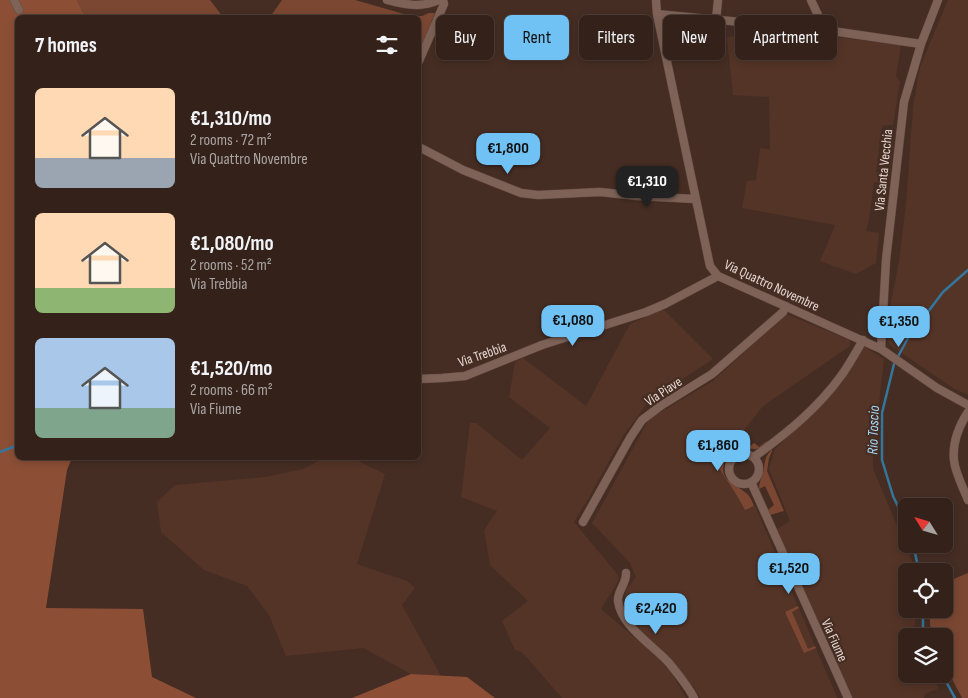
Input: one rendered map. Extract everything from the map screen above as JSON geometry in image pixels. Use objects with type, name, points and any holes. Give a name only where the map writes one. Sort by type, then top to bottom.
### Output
[{"type":"street","points":[[14,0],[19,10]]},
{"type":"street","points":[[387,0],[402,5],[416,6],[441,0],[444,4],[421,56]]},
{"type":"street","name":"Via Quattro Novembre","points":[[656,0],[657,14],[710,266],[718,276],[881,348],[937,388],[968,405]]},
{"type":"street","points":[[716,15],[718,0]]},
{"type":"street","points":[[811,0],[818,15]]},
{"type":"street","name":"Via Santa Vecchia","points":[[881,348],[886,260],[904,102],[921,44],[938,0]]},
{"type":"street","points":[[657,14],[667,15]]},
{"type":"street","points":[[837,32],[921,44]]},
{"type":"street","points":[[421,148],[464,170],[522,193],[538,195],[600,192],[696,199]]},
{"type":"street","name":"Via Trebbia","points":[[421,379],[465,376],[542,345],[646,312],[718,276]]},
{"type":"street","name":"Via Piave","points":[[583,522],[642,420],[662,405],[712,374],[783,312],[786,306]]},
{"type":"street","points":[[754,457],[783,436],[815,407],[842,375],[863,340]]},
{"type":"street","points":[[968,412],[960,424],[954,442],[954,460],[968,500]]},
{"type":"street","points":[[748,454],[757,461],[759,466],[758,474],[751,482],[745,484],[735,481],[729,471],[732,460],[737,456],[748,454]]},
{"type":"street","name":"Via Fiume","points":[[751,482],[848,698]]},
{"type":"street","points":[[626,573],[627,579],[621,588],[618,599],[620,612],[630,626],[668,663],[694,698]]},
{"type":"shaded area","points":[[0,0],[77,0],[85,15],[15,15],[15,460],[71,460],[67,470],[46,608],[143,609],[152,677],[196,698],[0,698]]},
{"type":"shaded area","points":[[77,0],[210,0],[221,15],[85,15]]},
{"type":"shaded area","points":[[282,0],[355,0],[408,15],[271,15]]},
{"type":"shaded area","points":[[948,0],[968,0],[968,395],[953,388],[890,345],[885,334],[899,261],[906,204],[913,107],[920,67]]},
{"type":"shaded area","points":[[435,13],[421,46],[421,16]]},
{"type":"shaded area","points":[[735,36],[735,60],[837,60],[837,37],[901,45],[896,76],[900,82],[893,125],[882,126],[876,172],[883,172],[882,182],[874,182],[866,231],[879,233],[876,263],[856,274],[820,261],[835,225],[742,208],[747,181],[756,180],[760,148],[770,149],[769,97],[733,95],[727,38]]},
{"type":"shaded area","points":[[663,309],[713,359],[648,402],[623,436],[574,522],[618,575],[619,580],[601,609],[656,656],[672,674],[686,698],[562,698],[522,652],[515,650],[502,621],[528,601],[490,565],[484,530],[497,511],[461,497],[470,423],[476,423],[522,460],[550,428],[509,397],[515,362],[523,358],[586,406],[630,324]]},
{"type":"shaded area","points":[[786,314],[850,340],[850,346],[763,406],[740,435],[718,454],[716,462],[745,509],[755,506],[837,698],[700,698],[694,687],[644,637],[626,616],[624,605],[626,590],[636,577],[630,563],[592,523],[649,419],[713,381]]},
{"type":"shaded area","points":[[863,346],[884,359],[873,469],[898,528],[898,553],[909,553],[913,563],[898,563],[898,618],[916,618],[914,628],[898,628],[898,683],[936,683],[939,688],[925,694],[924,698],[852,698],[777,529],[790,521],[769,469],[775,449],[842,383]]},
{"type":"shaded area","points":[[740,435],[750,446],[754,443],[759,447],[768,442],[758,448],[734,450],[725,461],[723,468],[726,478],[747,494],[754,506],[745,510],[715,462],[718,455]]},
{"type":"shaded area","points":[[772,449],[767,471],[784,511],[770,515],[768,510],[774,505],[765,486],[759,489],[766,458]]},
{"type":"shaded area","points":[[320,460],[356,460],[385,474],[357,564],[407,581],[415,588],[402,605],[441,676],[411,674],[363,648],[286,656],[269,615],[247,586],[204,570],[161,532],[157,502],[175,485],[265,477],[303,469]]},
{"type":"shaded area","points":[[968,573],[968,698],[962,698],[953,681],[953,628],[930,628],[930,618],[953,618],[953,579]]},
{"type":"shaded area","points":[[798,606],[799,608],[792,612],[808,649],[815,646],[816,648],[804,653],[785,612]]},
{"type":"shaded area","points":[[411,674],[467,677],[495,698],[352,698]]},
{"type":"waterway","name":"Rio Toscio","points":[[898,506],[882,460],[882,413],[894,364],[908,338],[943,292],[968,270]]},
{"type":"waterway","points":[[0,452],[15,446]]},
{"type":"waterway","name":"Rio Toscio","points":[[915,553],[917,563]]},
{"type":"waterway","name":"Rio Toscio","points":[[923,618],[923,628]]},
{"type":"waterway","name":"Rio Toscio","points":[[947,683],[955,698]]}]
